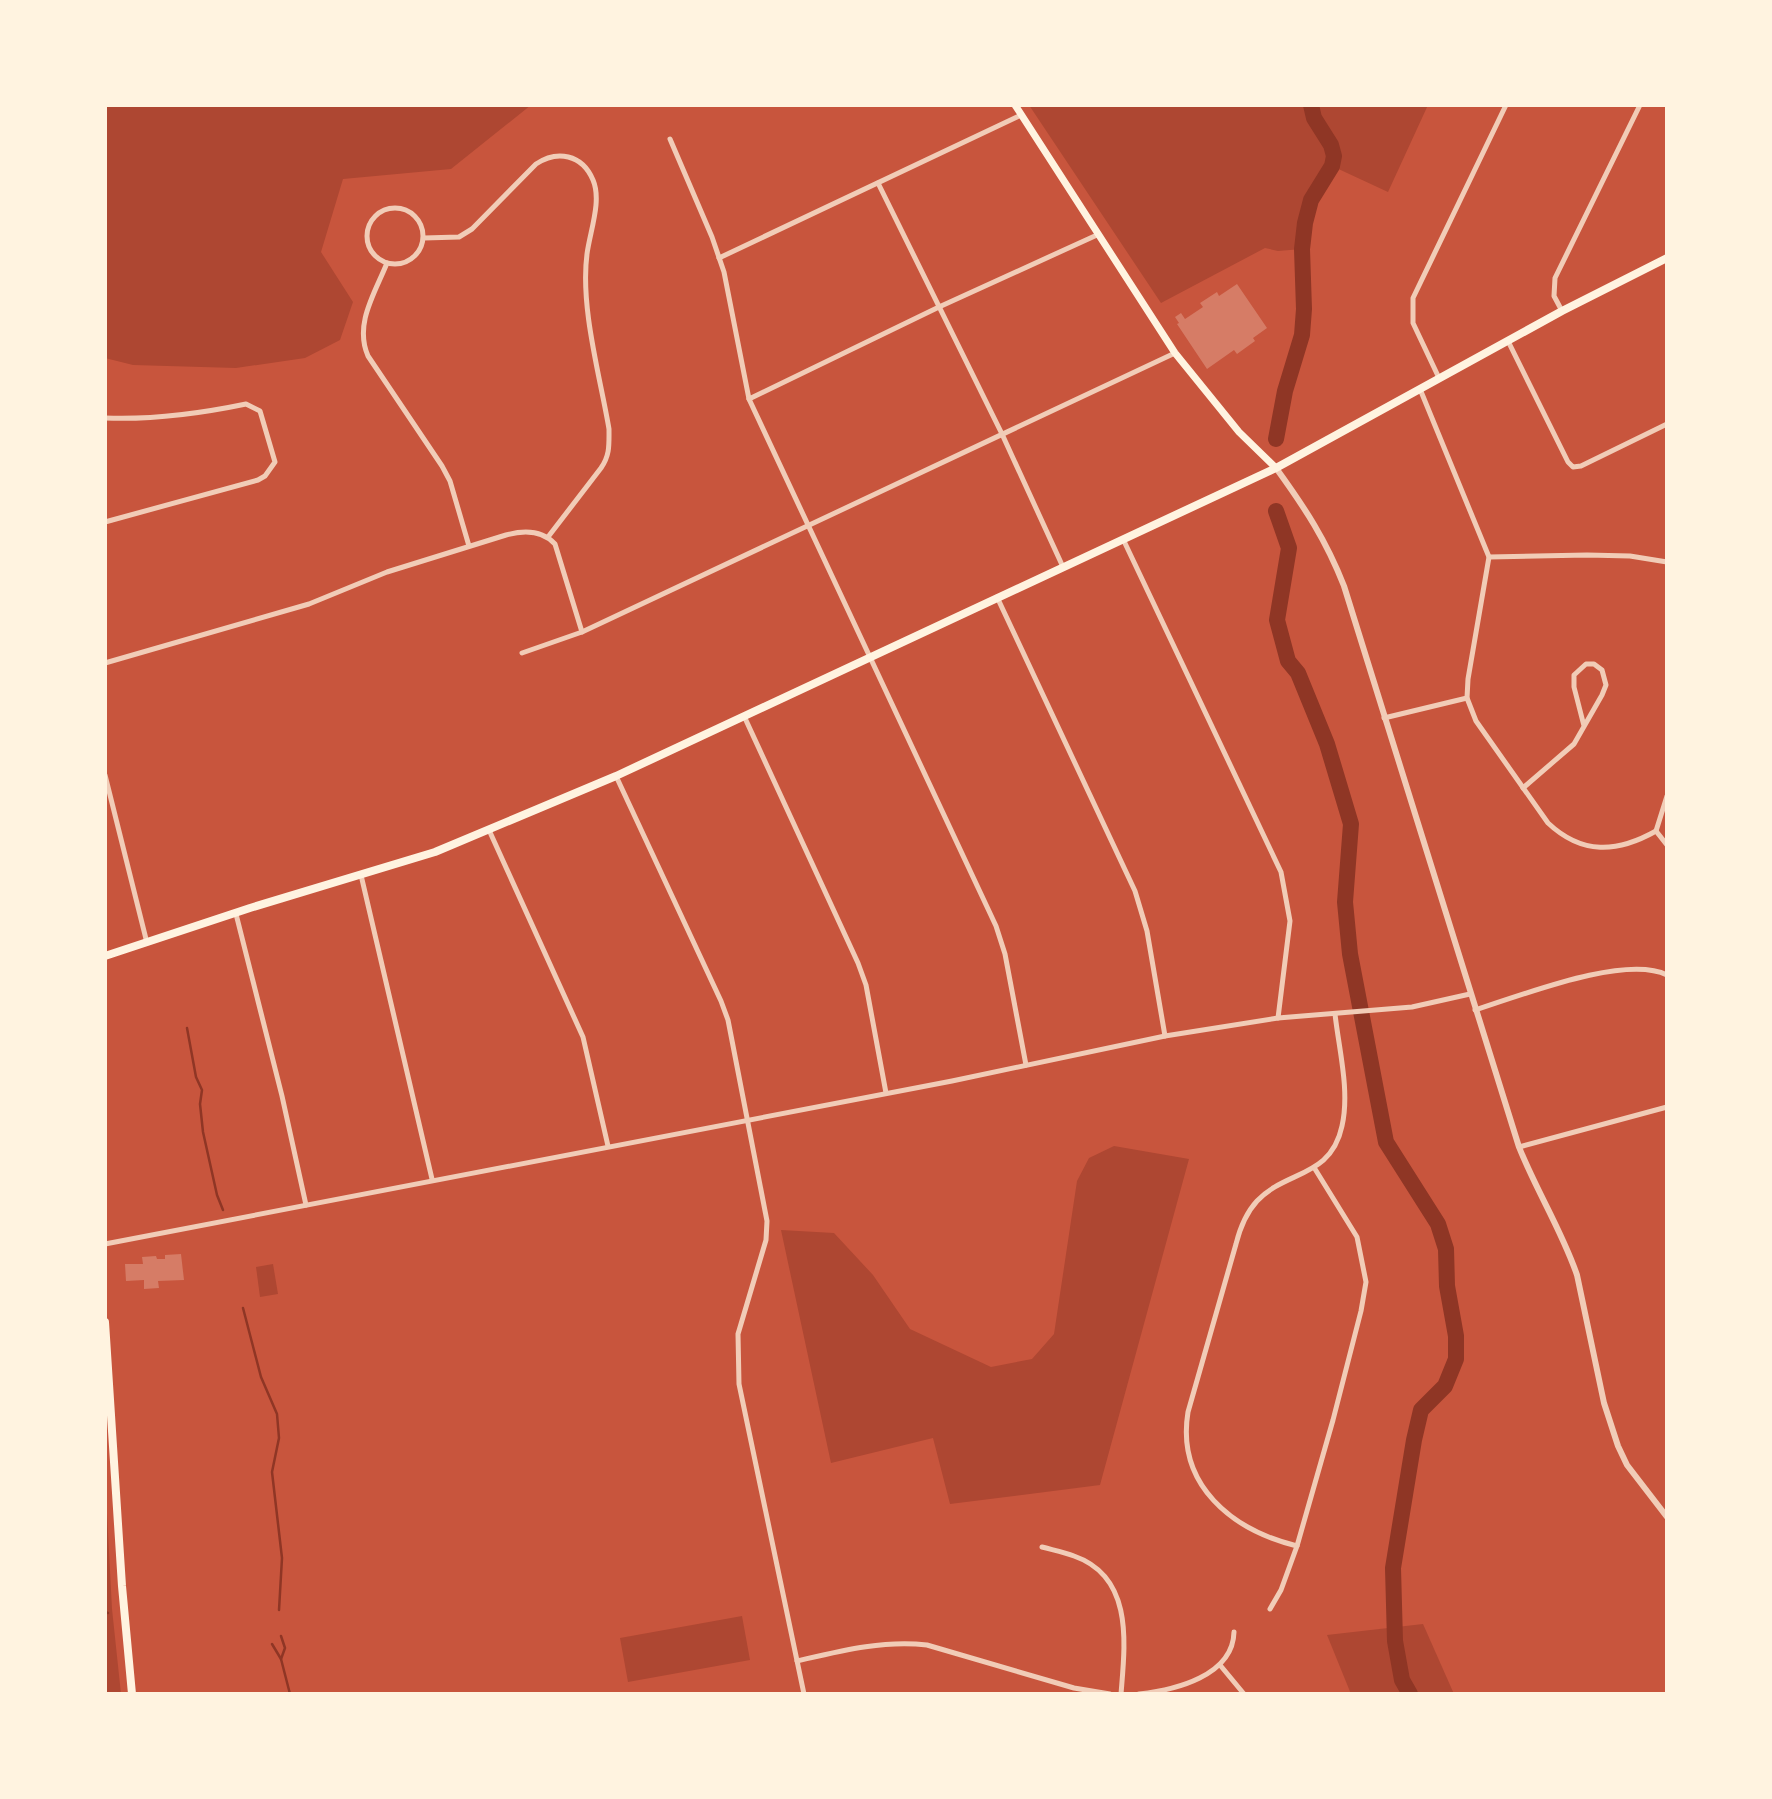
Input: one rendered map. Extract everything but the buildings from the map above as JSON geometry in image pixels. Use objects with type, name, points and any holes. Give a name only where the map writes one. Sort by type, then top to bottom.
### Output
[{"type":"main road","points":[[1015,105],[1175,354],[1234,427],[1276,468]]},
{"type":"main road","points":[[105,956],[435,852],[616,776],[1276,468],[1562,311],[1667,258]]},
{"type":"main road","points":[[105,1322],[122,1586],[132,1694]]},
{"type":"street","points":[[1439,378],[1413,323],[1413,298],[1506,105]]},
{"type":"street","points":[[1562,311],[1554,296],[1555,278],[1640,105]]},
{"type":"street","points":[[719,258],[1021,115]]},
{"type":"street","points":[[670,139],[719,258],[749,399],[996,926],[1005,954],[1026,1065]]},
{"type":"street","points":[[424,238],[459,236],[472,229],[536,164],[548,156],[565,155],[577,161],[589,172],[594,183],[596,198],[586,255],[586,281],[588,311],[610,447],[608,458],[548,537]]},
{"type":"street","points":[[878,183],[1002,434],[1063,567]]},
{"type":"street","points":[[394,207],[412,212],[422,227],[424,238],[417,254],[395,264],[387,263],[373,254],[366,238],[367,229],[377,214],[394,207]]},
{"type":"street","points":[[749,399],[939,307],[1097,236]]},
{"type":"street","points":[[387,263],[366,313],[362,344],[450,481],[469,546]]},
{"type":"street","points":[[1508,341],[1568,462],[1573,467],[1581,467],[1667,424]]},
{"type":"street","points":[[522,653],[582,632],[1175,354]]},
{"type":"street","points":[[1420,389],[1489,557],[1470,657],[1467,698],[1476,720],[1548,823],[1562,836],[1578,844],[1597,848],[1638,841],[1656,831],[1667,796]]},
{"type":"street","points":[[105,418],[157,419],[251,405],[260,411],[275,462],[258,481],[105,522]]},
{"type":"street","points":[[1276,468],[1311,516],[1330,550],[1344,586],[1519,1147],[1577,1275],[1604,1403],[1618,1446],[1627,1465],[1667,1517]]},
{"type":"street","points":[[105,663],[310,604],[387,572],[523,531],[548,537],[559,553],[582,632]]},
{"type":"street","points":[[1123,539],[1281,873],[1290,920],[1279,1018]]},
{"type":"street","points":[[1489,557],[1630,556],[1667,562]]},
{"type":"street","points":[[997,597],[1135,891],[1147,931],[1165,1036]]},
{"type":"street","points":[[1522,788],[1574,744],[1602,695],[1606,685],[1602,670],[1594,664],[1586,664],[1574,675],[1574,687],[1584,726]]},
{"type":"street","points":[[1384,718],[1467,698]]},
{"type":"street","points":[[744,716],[858,963],[866,985],[886,1093]]},
{"type":"street","points":[[105,775],[147,943]]},
{"type":"street","points":[[616,776],[728,1020],[767,1221],[766,1240],[738,1334],[739,1384],[804,1694]]},
{"type":"street","points":[[105,809],[113,806]]},
{"type":"street","points":[[489,830],[583,1037],[608,1146]]},
{"type":"street","points":[[1656,831],[1667,845]]},
{"type":"street","points":[[361,875],[432,1179]]},
{"type":"street","points":[[236,914],[282,1096],[306,1205]]},
{"type":"street","points":[[1475,1010],[1585,976],[1625,969],[1655,969],[1667,975]]},
{"type":"street","points":[[105,1244],[886,1093],[1165,1036],[1279,1018],[1412,1007],[1470,993]]},
{"type":"street","points":[[1297,1546],[1255,1532],[1219,1506],[1204,1490],[1192,1465],[1185,1431],[1188,1412],[1246,1216],[1268,1192],[1315,1169],[1332,1151],[1343,1124],[1344,1088],[1335,1014]]},
{"type":"street","points":[[1519,1147],[1667,1107]]},
{"type":"street","points":[[1270,1609],[1281,1590],[1297,1546],[1333,1420],[1366,1282],[1357,1237],[1315,1169]]},
{"type":"street","points":[[1042,1547],[1076,1556],[1097,1569],[1113,1587],[1124,1618],[1121,1694]]},
{"type":"street","points":[[1139,1694],[1164,1691],[1198,1678],[1220,1665],[1234,1646],[1234,1632]]},
{"type":"street","points":[[797,1661],[862,1646],[906,1643],[927,1645],[1074,1688],[1110,1694]]},
{"type":"street","points":[[1220,1665],[1244,1694]]},
{"type":"shaded area","points":[[105,105],[531,105],[451,169],[343,179],[321,252],[353,302],[340,340],[305,358],[236,368],[133,365],[105,358]]},
{"type":"shaded area","points":[[1029,105],[1428,105],[1388,192],[1332,166],[1311,205],[1302,249],[1278,251],[1265,248],[1161,303]]},
{"type":"shaded area","points":[[1114,1146],[1189,1159],[1100,1485],[950,1504],[933,1438],[831,1463],[781,1230],[834,1233],[873,1275],[910,1329],[991,1367],[1032,1359],[1054,1334],[1077,1181],[1089,1158]]},
{"type":"shaded area","points":[[273,1264],[278,1294],[260,1297],[256,1267]]},
{"type":"shaded area","points":[[105,1475],[112,1609],[121,1694],[105,1694]]},
{"type":"shaded area","points":[[742,1616],[750,1660],[628,1682],[620,1638]]},
{"type":"shaded area","points":[[1423,1624],[1454,1694],[1351,1694],[1327,1635]]},
{"type":"waterway","points":[[1276,439],[1285,391],[1302,335],[1302,249],[1305,223],[1311,200],[1332,166],[1334,156],[1331,145],[1314,118],[1311,105]]},
{"type":"waterway","points":[[1276,511],[1289,548],[1277,620],[1288,661],[1298,673],[1327,744],[1351,824],[1345,902],[1350,954],[1386,1142],[1438,1224],[1446,1249],[1447,1286],[1456,1336],[1456,1359],[1445,1386],[1421,1410],[1393,1568],[1395,1641],[1402,1680],[1410,1694]]},
{"type":"waterway","points":[[187,1028],[196,1077],[202,1090],[200,1104],[203,1132],[223,1210]]},
{"type":"waterway","points":[[243,1308],[261,1377],[277,1414],[279,1438],[272,1472],[282,1558],[279,1610]]},
{"type":"waterway","points":[[281,1636],[285,1648],[281,1659],[290,1694]]},
{"type":"waterway","points":[[272,1644],[281,1659]]}]
